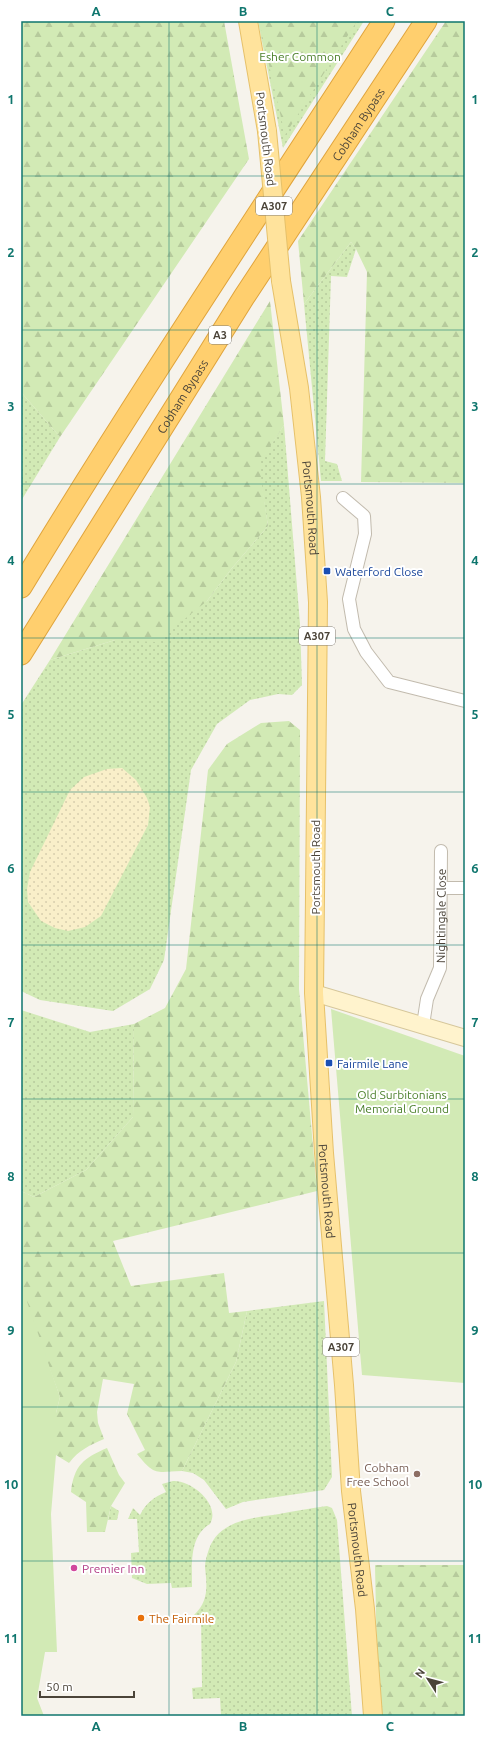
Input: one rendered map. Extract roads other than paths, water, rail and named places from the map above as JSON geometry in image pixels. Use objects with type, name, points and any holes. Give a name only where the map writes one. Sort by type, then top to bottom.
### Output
[{"type":"highway","points":[[21,587],[183,329],[384,21]]},
{"type":"highway","name":"Cobham Bypass","points":[[21,654],[244,297],[426,21]]},
{"type":"main road","name":"Portsmouth Road","points":[[248,21],[266,131],[281,281],[298,388],[311,497],[318,602],[314,994],[324,1153],[344,1377],[351,1491],[365,1609],[373,1716]]},
{"type":"street","points":[[343,498],[364,516],[365,534],[349,599],[354,629],[366,652],[389,682],[465,701]]},
{"type":"street","name":"Nightingale Close","points":[[423,1025],[427,999],[440,968],[442,888],[441,851]]},
{"type":"street","points":[[442,888],[465,888]]},
{"type":"street","points":[[314,994],[465,1038]]},
{"type":"place","name":"Waterford Close","points":[[327,571]]},
{"type":"place","name":"Fairmile Lane","points":[[329,1063]]},
{"type":"place","name":"Cobham Free School","points":[[417,1474]]},
{"type":"place","name":"Premier Inn","points":[[74,1568]]},
{"type":"place","name":"The Fairmile","points":[[141,1618]]},
{"type":"park label","name":"Esher Common","points":[[300,56]]},
{"type":"park label","name":"Old Surbitonians Memorial Ground","points":[[402,1101]]}]
